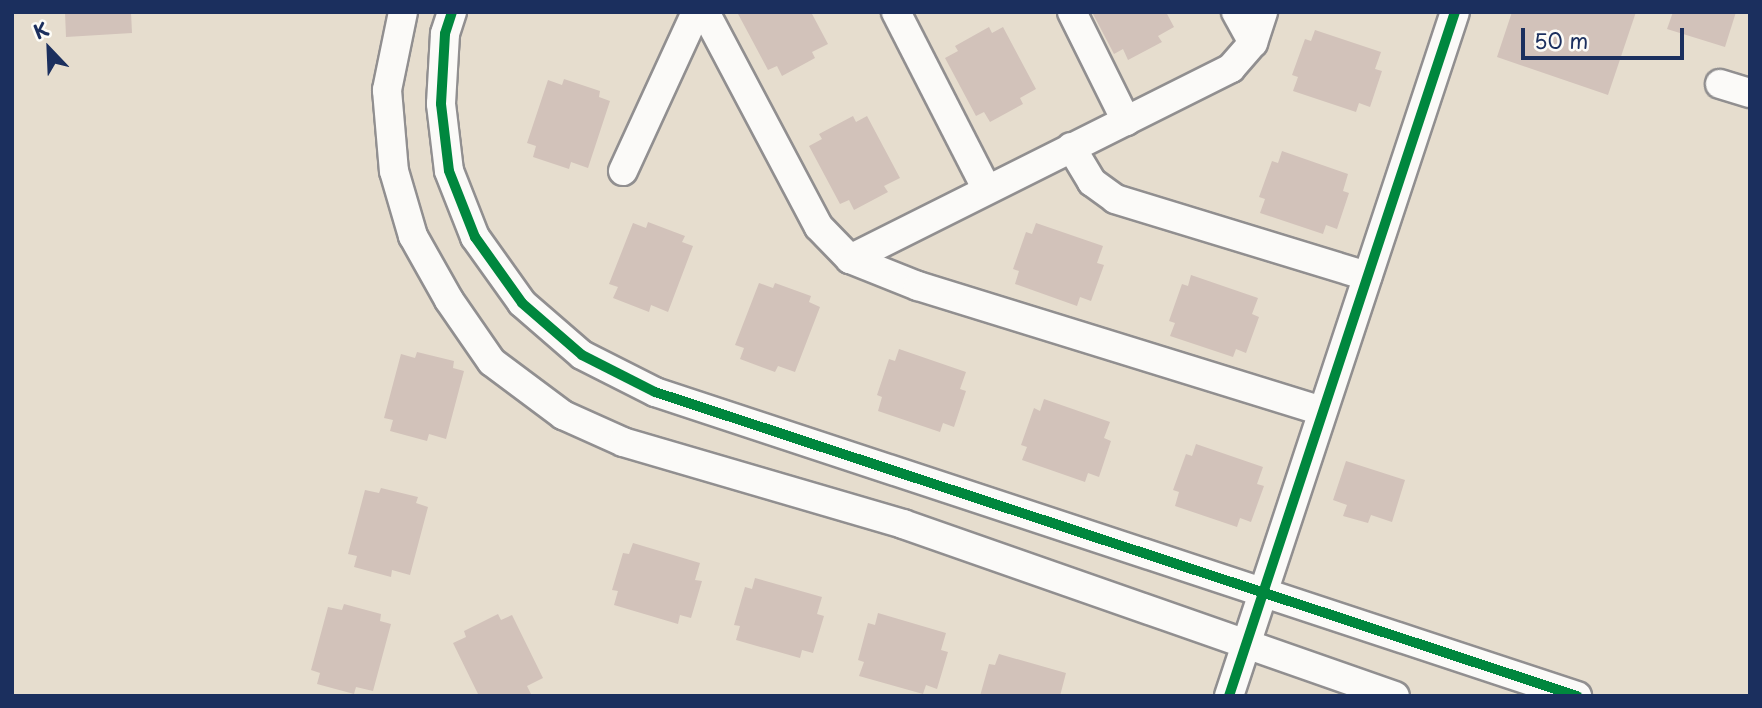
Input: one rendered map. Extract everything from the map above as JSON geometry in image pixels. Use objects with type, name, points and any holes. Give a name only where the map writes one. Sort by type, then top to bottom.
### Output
[{"type":"street","points":[[403,12],[387,90],[394,171],[413,236],[449,300],[492,362],[553,408],[623,442],[903,524],[1395,696]]},
{"type":"street","points":[[452,12],[444,34],[441,104],[449,170],[475,237],[522,303],[582,355],[655,392],[1577,696]]},
{"type":"street","points":[[623,171],[696,12]]},
{"type":"street","points":[[705,12],[819,227],[850,259],[918,286],[1322,411]]},
{"type":"street","points":[[896,12],[986,188]]},
{"type":"street","points":[[1072,12],[1126,121]]},
{"type":"street","points":[[1236,12],[1253,43]]},
{"type":"street","points":[[850,259],[986,188],[1231,68],[1253,43],[1263,12]]},
{"type":"street","points":[[1229,696],[1455,12]]},
{"type":"street","points":[[1720,85],[1750,93]]},
{"type":"street","points":[[1071,147],[1092,182],[1115,199],[1367,276]]},
{"type":"building","points":[[65,12],[131,12],[132,33],[66,37]]},
{"type":"building","points":[[737,12],[811,12],[828,44],[812,52],[815,58],[782,76],[777,66],[768,70]]},
{"type":"building","points":[[1092,12],[1166,12],[1174,27],[1158,36],[1162,42],[1128,60],[1123,49],[1114,54]]},
{"type":"building","points":[[1512,12],[1636,12],[1608,95],[1497,57]]},
{"type":"building","points":[[1673,12],[1736,12],[1725,47],[1667,29]]},
{"type":"building","points":[[989,27],[992,33],[1003,27],[1036,89],[1020,98],[1023,104],[990,122],[984,112],[976,116],[945,58],[958,51],[955,46]]},
{"type":"building","points":[[1315,30],[1381,52],[1375,69],[1382,71],[1370,107],[1359,103],[1356,112],[1293,91],[1298,77],[1292,75],[1305,39],[1311,41]]},
{"type":"building","points":[[564,79],[600,91],[599,97],[610,101],[588,168],[571,162],[569,169],[533,157],[536,146],[527,143],[548,80],[562,85]]},
{"type":"building","points":[[853,116],[856,122],[867,116],[900,178],[884,186],[888,192],[854,210],[849,200],[840,204],[809,146],[822,139],[819,134]]},
{"type":"building","points":[[1282,151],[1348,174],[1343,191],[1349,193],[1337,229],[1326,225],[1323,234],[1260,213],[1265,199],[1259,197],[1272,161],[1278,163]]},
{"type":"building","points":[[648,222],[685,236],[682,242],[693,246],[668,312],[651,305],[649,312],[613,298],[618,287],[609,284],[633,223],[646,228]]},
{"type":"building","points":[[1036,223],[1103,246],[1097,263],[1104,265],[1091,301],[1080,297],[1077,306],[1015,284],[1019,271],[1013,269],[1026,232],[1032,234]]},
{"type":"building","points":[[1191,275],[1258,298],[1252,314],[1259,317],[1246,353],[1236,349],[1233,357],[1170,336],[1175,323],[1169,321],[1182,284],[1188,286]]},
{"type":"building","points":[[759,283],[773,288],[775,283],[811,296],[809,302],[820,307],[795,372],[778,366],[775,372],[740,359],[744,348],[735,345]]},
{"type":"building","points":[[899,349],[966,372],[960,389],[966,391],[954,427],[943,423],[940,432],[878,411],[882,397],[877,395],[889,359],[895,361]]},
{"type":"building","points":[[417,352],[454,361],[453,368],[464,371],[446,439],[429,434],[427,441],[390,431],[393,420],[384,418],[401,354],[415,358]]},
{"type":"building","points":[[1044,399],[1110,422],[1104,438],[1111,441],[1099,477],[1088,473],[1085,482],[1022,460],[1027,447],[1021,445],[1034,408],[1040,411]]},
{"type":"building","points":[[1196,444],[1263,467],[1257,484],[1264,486],[1251,522],[1240,518],[1237,527],[1175,506],[1179,492],[1173,490],[1186,454],[1192,456]]},
{"type":"building","points":[[1346,461],[1405,480],[1392,522],[1371,515],[1368,523],[1343,516],[1347,505],[1333,500]]},
{"type":"building","points":[[381,488],[418,497],[416,503],[428,507],[410,575],[392,570],[391,577],[354,567],[357,556],[348,554],[365,490],[379,493]]},
{"type":"building","points":[[633,543],[700,563],[695,580],[702,581],[691,618],[680,615],[678,624],[614,605],[618,591],[612,590],[623,553],[629,554]]},
{"type":"building","points":[[755,578],[822,597],[817,614],[824,616],[813,653],[802,650],[800,658],[736,640],[740,626],[734,625],[745,587],[752,589]]},
{"type":"building","points":[[344,604],[381,614],[380,621],[391,624],[373,691],[356,687],[354,694],[317,684],[320,673],[311,670],[328,607],[342,610]]},
{"type":"building","points":[[878,613],[946,633],[941,650],[948,652],[937,689],[926,685],[923,694],[859,676],[864,662],[858,660],[868,623],[875,625]]},
{"type":"building","points":[[498,614],[501,620],[512,615],[543,678],[527,686],[532,696],[479,696],[453,643],[466,637],[464,631]]},
{"type":"building","points":[[999,654],[1066,673],[1060,696],[980,696],[989,664],[995,665]]},
{"type":"cycle path","points":[[452,12],[445,34],[441,104],[449,171],[475,237],[522,303],[582,355],[655,392],[1577,696]]},
{"type":"cycle path","points":[[1229,696],[1455,12]]}]
